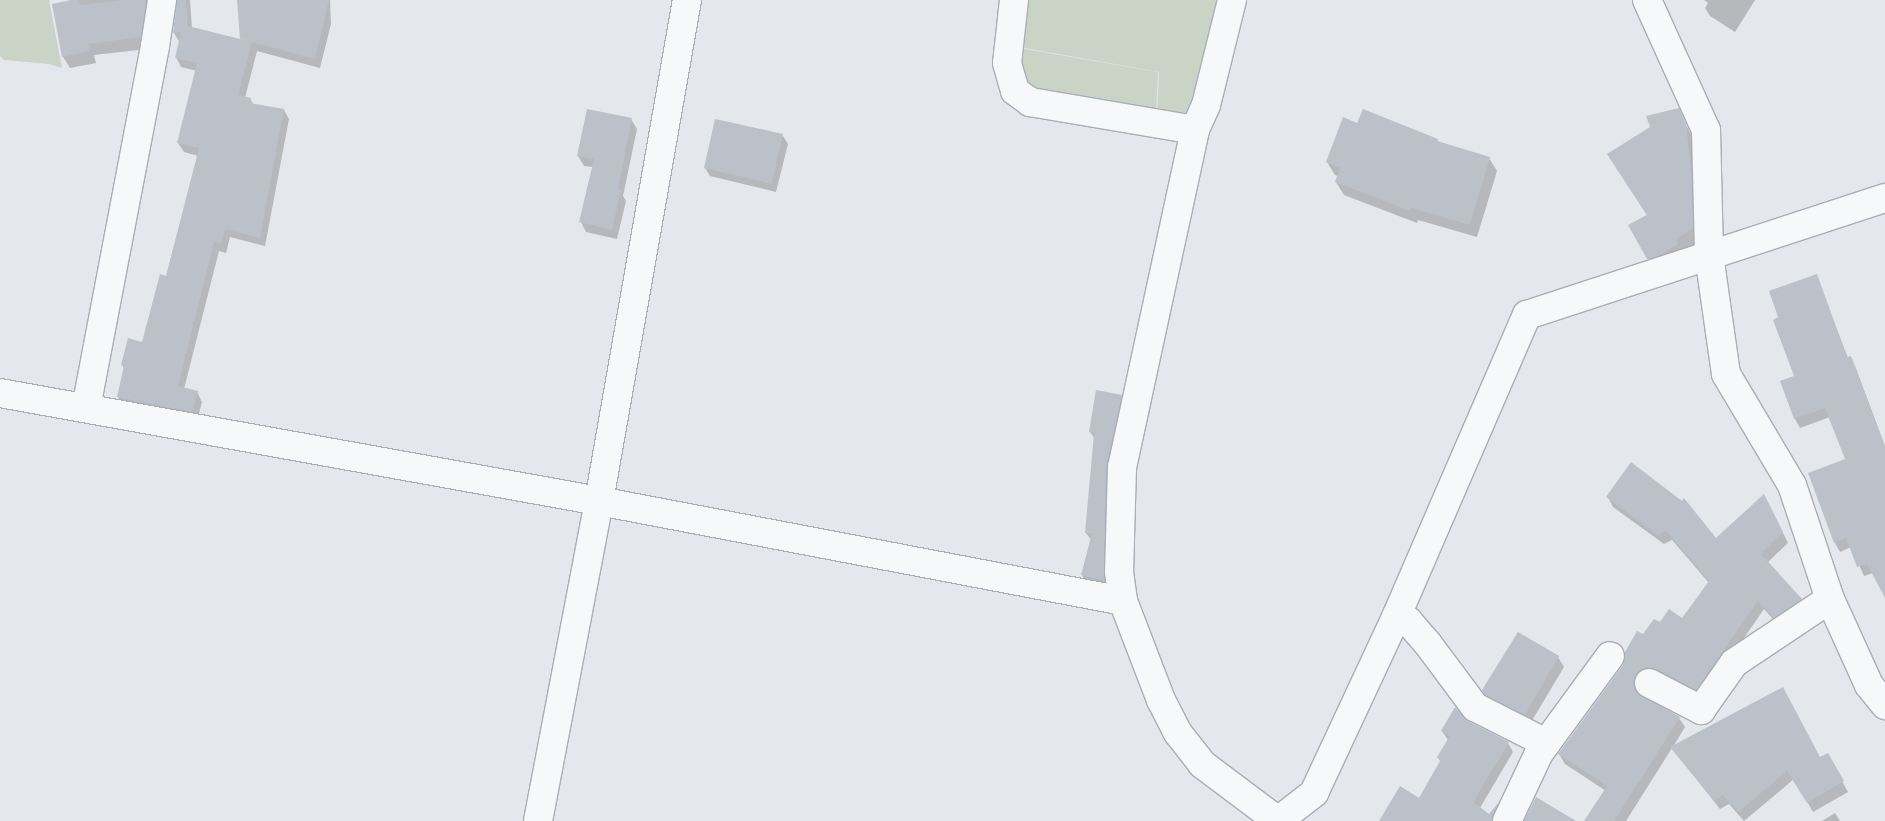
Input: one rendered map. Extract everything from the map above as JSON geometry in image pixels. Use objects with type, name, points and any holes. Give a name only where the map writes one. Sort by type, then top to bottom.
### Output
[{"type":"street","points":[[86,408],[155,46],[162,0]]},
{"type":"street","points":[[538,821],[599,501],[686,0]]},
{"type":"street","points":[[1014,0],[1007,63],[1015,90],[1030,102],[1195,130]]},
{"type":"street","points":[[1232,0],[1206,105],[1195,130],[1122,467],[1119,572],[1123,601],[1161,700],[1178,733],[1202,764],[1278,821],[1314,793],[1397,615],[1527,315],[1885,198]]},
{"type":"street","points":[[1647,0],[1706,130],[1709,255],[1726,374],[1792,485],[1830,599],[1869,685],[1885,705]]},
{"type":"street","points":[[0,393],[599,501],[1123,601]]},
{"type":"street","points":[[1649,683],[1701,710],[1734,663],[1830,599]]},
{"type":"street","points":[[1397,615],[1408,621],[1428,644],[1475,707],[1546,743]]},
{"type":"street","points":[[1507,821],[1539,753],[1610,656]]},
{"type":"green space","points":[[0,0],[49,0],[62,68],[49,64],[4,60],[0,56]]},
{"type":"green space","points":[[1025,0],[1226,0],[1189,120],[1157,114],[1159,72],[1019,47]]},
{"type":"green space","points":[[1019,48],[1158,72],[1156,114],[1025,88]]},
{"type":"building","points":[[79,0],[80,5],[125,0],[146,0],[141,37],[88,44],[90,51],[62,57],[52,4]]},
{"type":"building","points":[[177,0],[186,0],[188,26],[252,42],[238,95],[251,98],[250,103],[284,109],[260,238],[225,229],[221,244],[214,242],[178,386],[198,391],[192,412],[117,397],[124,366],[121,365],[128,338],[142,342],[160,274],[166,276],[199,148],[177,143],[197,63],[175,58],[181,32],[173,33]]},
{"type":"building","points":[[237,0],[329,0],[315,59],[240,39]]},
{"type":"building","points":[[1679,108],[1686,124],[1691,169],[1693,228],[1677,239],[1678,244],[1661,255],[1647,259],[1628,225],[1647,215],[1607,154],[1650,127],[1646,116]]},
{"type":"building","points":[[587,109],[632,118],[618,189],[621,190],[612,230],[579,222],[594,159],[577,156]]},
{"type":"building","points":[[1363,109],[1438,139],[1437,141],[1490,157],[1470,225],[1411,208],[1410,211],[1335,182],[1340,168],[1326,162],[1343,117],[1357,123]]},
{"type":"building","points":[[715,119],[783,134],[772,184],[704,168]]},
{"type":"building","points":[[1817,274],[1847,357],[1851,356],[1885,447],[1885,598],[1867,564],[1857,567],[1846,538],[1834,543],[1808,473],[1845,459],[1825,408],[1794,419],[1780,381],[1794,376],[1773,320],[1778,317],[1769,291]]},
{"type":"building","points":[[1096,390],[1122,395],[1106,466],[1104,581],[1081,575],[1092,533],[1085,533],[1094,433],[1089,432]]},
{"type":"building","points":[[1631,462],[1682,501],[1684,498],[1716,538],[1764,494],[1783,532],[1761,554],[1802,599],[1774,618],[1758,601],[1696,690],[1656,669],[1648,667],[1640,670],[1635,676],[1633,683],[1636,692],[1680,717],[1614,821],[1584,821],[1607,786],[1558,754],[1623,665],[1625,652],[1637,631],[1643,634],[1654,619],[1660,622],[1669,609],[1682,618],[1709,581],[1666,531],[1658,535],[1606,497]]},
{"type":"building","points":[[1518,632],[1559,656],[1525,715],[1485,695],[1482,690]]},
{"type":"building","points":[[1783,687],[1820,757],[1828,753],[1844,781],[1807,803],[1787,771],[1738,812],[1723,795],[1714,801],[1670,747]]},
{"type":"building","points":[[1455,707],[1468,721],[1509,742],[1473,802],[1489,814],[1499,802],[1492,821],[1379,821],[1400,786],[1419,798],[1440,761],[1437,757],[1450,736],[1441,731]]},
{"type":"building","points":[[1536,797],[1576,821],[1524,821]]}]
